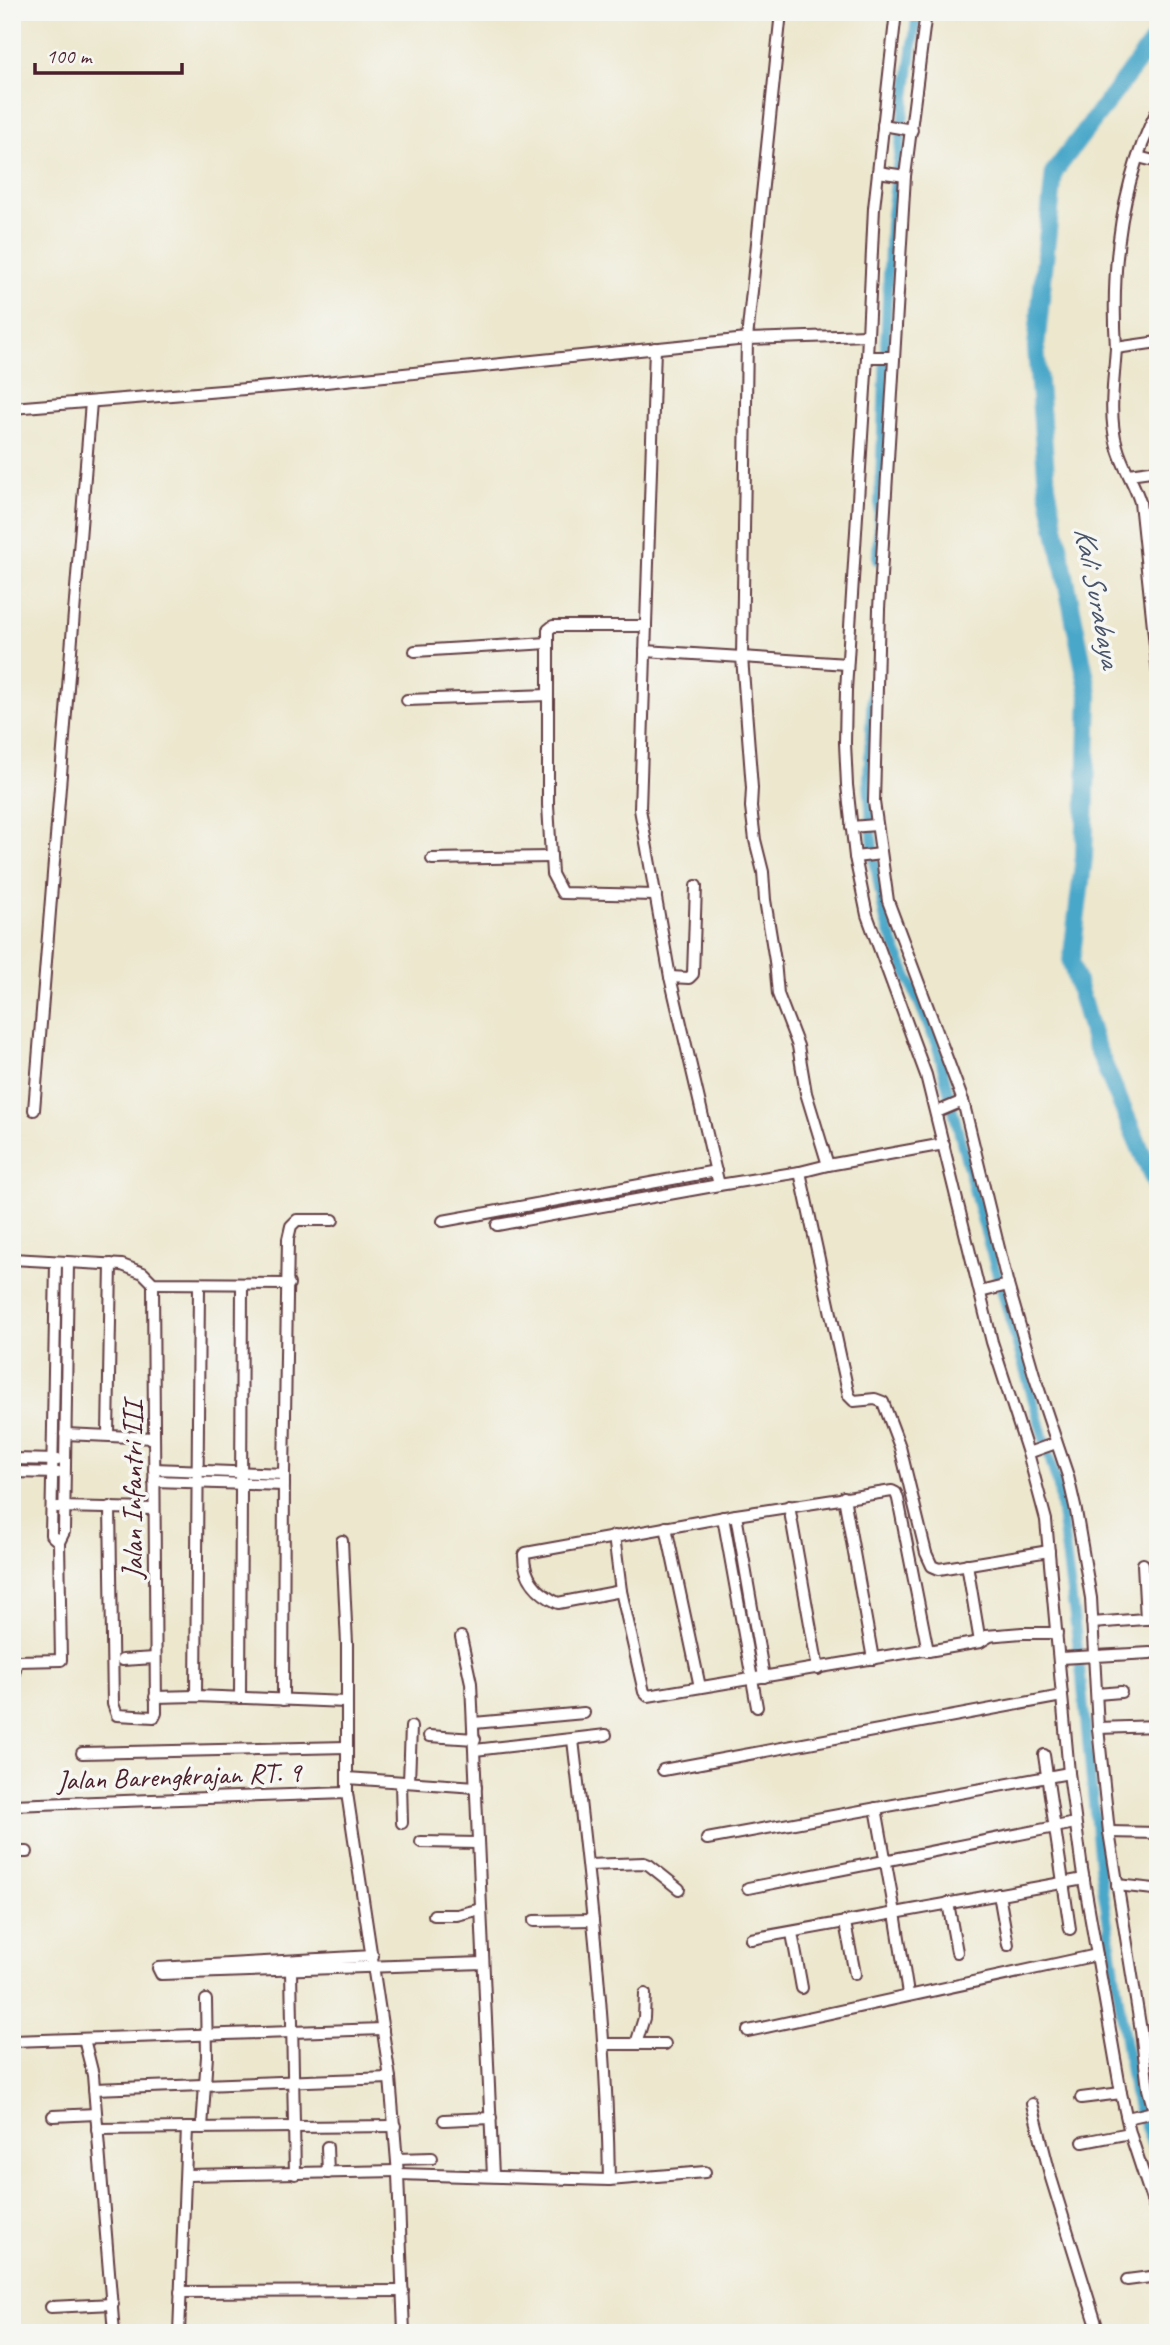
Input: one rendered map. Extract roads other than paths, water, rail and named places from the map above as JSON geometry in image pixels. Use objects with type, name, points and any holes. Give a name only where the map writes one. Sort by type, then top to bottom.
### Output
[{"type":"street","points":[[781,12],[747,339],[742,657],[752,788],[751,807],[763,872],[778,994],[798,1046],[806,1093],[828,1165]]},
{"type":"street","points":[[895,12],[887,125],[874,208],[868,335],[870,357],[847,664],[845,743],[853,827],[867,915],[941,1110],[944,1144],[985,1291],[992,1342],[1032,1451],[1046,1520],[1062,1662],[1062,1696],[1075,1823],[1110,2040],[1121,2092],[1130,2117],[1130,2133],[1158,2218]]},
{"type":"street","points":[[926,12],[903,176],[879,609],[873,762],[874,825],[891,911],[961,1103],[1007,1285],[1054,1444],[1068,1476],[1076,1511],[1091,1598],[1098,1728],[1109,1832],[1142,2031],[1148,2089],[1158,2126]]},
{"type":"street","points":[[1158,109],[1144,136],[1118,238],[1114,278],[1116,348],[1113,431],[1117,449],[1140,502],[1158,674]]},
{"type":"street","points":[[887,125],[910,130]]},
{"type":"street","points":[[1138,157],[1158,162]]},
{"type":"street","points":[[881,172],[903,176]]},
{"type":"street","points":[[12,408],[306,384],[747,339],[868,335]]},
{"type":"street","points":[[1116,348],[1158,342]]},
{"type":"street","points":[[655,348],[641,626],[645,651],[640,809],[653,895],[670,977],[719,1185]]},
{"type":"street","points":[[870,357],[892,357]]},
{"type":"street","points":[[34,1110],[91,402]]},
{"type":"street","points":[[1129,474],[1158,470]]},
{"type":"street","points":[[641,626],[552,627],[548,630],[548,805],[553,879],[564,894],[653,895]]},
{"type":"street","points":[[415,651],[548,643]]},
{"type":"street","points":[[645,651],[847,664]]},
{"type":"street","points":[[407,701],[548,695]]},
{"type":"street","points":[[853,827],[874,825]]},
{"type":"street","points":[[859,857],[879,855]]},
{"type":"street","points":[[432,859],[551,857]]},
{"type":"street","points":[[670,977],[689,978],[693,974],[696,886]]},
{"type":"street","points":[[941,1110],[961,1103]]},
{"type":"street","points":[[497,1225],[944,1144]]},
{"type":"street","points":[[443,1221],[716,1171]]},
{"type":"street","points":[[800,1172],[850,1398],[854,1401],[875,1399],[883,1402],[900,1447],[926,1553],[932,1566],[939,1569],[1049,1551]]},
{"type":"street","points":[[283,1700],[288,1238],[294,1222],[306,1219],[333,1220]]},
{"type":"street","points":[[12,1259],[68,1264],[111,1264],[133,1268],[144,1273],[153,1283],[289,1284]]},
{"type":"street","points":[[56,1263],[51,1535],[59,1542]]},
{"type":"street","points":[[12,1681],[17,1661],[61,1660],[59,1542],[64,1532],[68,1264]]},
{"type":"street","points":[[108,1435],[111,1264]]},
{"type":"street","name":"Jalan Infantri III","points":[[153,1283],[155,1697]]},
{"type":"street","points":[[196,1696],[199,1284]]},
{"type":"street","points":[[240,1699],[242,1285]]},
{"type":"street","points":[[985,1291],[1007,1285]]},
{"type":"street","points":[[65,1434],[154,1438]]},
{"type":"street","points":[[1032,1451],[1054,1444]]},
{"type":"street","points":[[12,1459],[65,1460]]},
{"type":"street","points":[[154,1469],[197,1477]]},
{"type":"street","points":[[12,1472],[65,1473]]},
{"type":"street","points":[[154,1481],[197,1477],[284,1480]]},
{"type":"street","points":[[621,1591],[558,1603],[534,1586],[523,1559],[526,1553],[614,1536],[886,1491],[896,1493],[926,1649]]},
{"type":"street","points":[[844,1497],[873,1659]]},
{"type":"street","points":[[789,1506],[818,1669]]},
{"type":"street","points":[[51,1507],[155,1509]]},
{"type":"street","points":[[110,1507],[111,1660],[117,1715],[154,1717],[155,1697],[346,1702]]},
{"type":"street","points":[[736,1515],[758,1678],[757,1707]]},
{"type":"street","points":[[723,1517],[758,1678]]},
{"type":"street","points":[[666,1527],[700,1687]]},
{"type":"street","points":[[614,1536],[621,1591],[646,1695],[650,1696],[818,1669],[983,1638],[1022,1633],[1057,1633]]},
{"type":"street","points":[[342,1541],[347,1644],[347,1793],[390,2078],[395,2126],[404,2333]]},
{"type":"street","points":[[967,1564],[983,1638]]},
{"type":"street","points":[[1092,1623],[1152,1618],[1143,1564]]},
{"type":"street","points":[[461,1637],[470,1669],[474,1723],[493,2176]]},
{"type":"street","points":[[1062,1662],[1150,1653]]},
{"type":"street","points":[[122,1660],[155,1658]]},
{"type":"street","points":[[1097,1695],[1121,1692]]},
{"type":"street","points":[[663,1770],[1062,1696]]},
{"type":"street","points":[[474,1723],[584,1713]]},
{"type":"street","points":[[556,1717],[558,1741]]},
{"type":"street","points":[[1098,1728],[1158,1726]]},
{"type":"street","points":[[402,1823],[411,1727]]},
{"type":"street","points":[[429,1737],[475,1745],[573,1740],[606,1735]]},
{"type":"street","points":[[573,1740],[588,1866],[604,2044],[609,2180]]},
{"type":"street","points":[[82,1754],[347,1747]]},
{"type":"street","points":[[1044,1755],[1070,1929]]},
{"type":"street","points":[[707,1839],[1069,1773]]},
{"type":"street","points":[[347,1778],[476,1787]]},
{"type":"street","name":"Jalan Barengkrajan RT. 9","points":[[12,1805],[347,1793]]},
{"type":"street","points":[[876,1808],[908,1994]]},
{"type":"street","points":[[748,1888],[1075,1823]]},
{"type":"street","points":[[1109,1832],[1158,1833]]},
{"type":"street","points":[[421,1842],[477,1843]]},
{"type":"street","points":[[12,1852],[27,1852]]},
{"type":"street","points":[[588,1866],[644,1863],[679,1889]]},
{"type":"street","points":[[751,1939],[1084,1880]]},
{"type":"street","points":[[1117,1885],[1154,1889]]},
{"type":"street","points":[[999,1894],[1008,1945]]},
{"type":"street","points":[[948,1903],[957,1952]]},
{"type":"street","points":[[434,1915],[457,1915],[481,1909]]},
{"type":"street","points":[[534,1921],[593,1920]]},
{"type":"street","points":[[845,1923],[855,1974]]},
{"type":"street","points":[[792,1933],[802,1988]]},
{"type":"street","points":[[748,2031],[908,1994],[1097,1955]]},
{"type":"street","points":[[373,1956],[263,1967],[161,1974],[158,1968],[263,1967],[291,1971],[483,1963]]},
{"type":"street","points":[[291,1971],[295,2174]]},
{"type":"street","points":[[636,2044],[644,2018],[645,1994]]},
{"type":"street","points":[[202,2128],[206,2000]]},
{"type":"street","points":[[12,2041],[383,2029]]},
{"type":"street","points":[[84,2039],[92,2066],[114,2333]]},
{"type":"street","points":[[604,2044],[665,2044]]},
{"type":"street","points":[[94,2089],[390,2078]]},
{"type":"street","points":[[1081,2098],[1121,2092]]},
{"type":"street","points":[[1032,2104],[1058,2201],[1099,2333]]},
{"type":"street","points":[[1130,2117],[1154,2111]]},
{"type":"street","points":[[53,2116],[96,2114]]},
{"type":"street","points":[[444,2120],[491,2118]]},
{"type":"street","points":[[97,2129],[395,2126]]},
{"type":"street","points":[[179,2333],[187,2128]]},
{"type":"street","points":[[1083,2142],[1130,2133]]},
{"type":"street","points":[[327,2147],[328,2173]]},
{"type":"street","points":[[397,2168],[432,2158]]},
{"type":"street","points":[[187,2175],[328,2173],[397,2168],[493,2176],[609,2180],[705,2172]]},
{"type":"street","points":[[1127,2280],[1158,2276]]},
{"type":"street","points":[[180,2292],[403,2291]]},
{"type":"street","points":[[51,2307],[113,2304]]},
{"type":"waterway","points":[[877,560],[890,223],[917,12]]},
{"type":"waterway","name":"Kali Surabaya","points":[[1158,35],[1054,172],[1036,347],[1047,486],[1089,694],[1084,857],[1071,962],[1094,1041],[1158,1190]]},
{"type":"waterway","points":[[872,692],[868,781],[874,860],[885,922],[937,1047],[978,1208],[1058,1488],[1079,1656],[1099,1864],[1133,2093],[1158,2163]]}]
